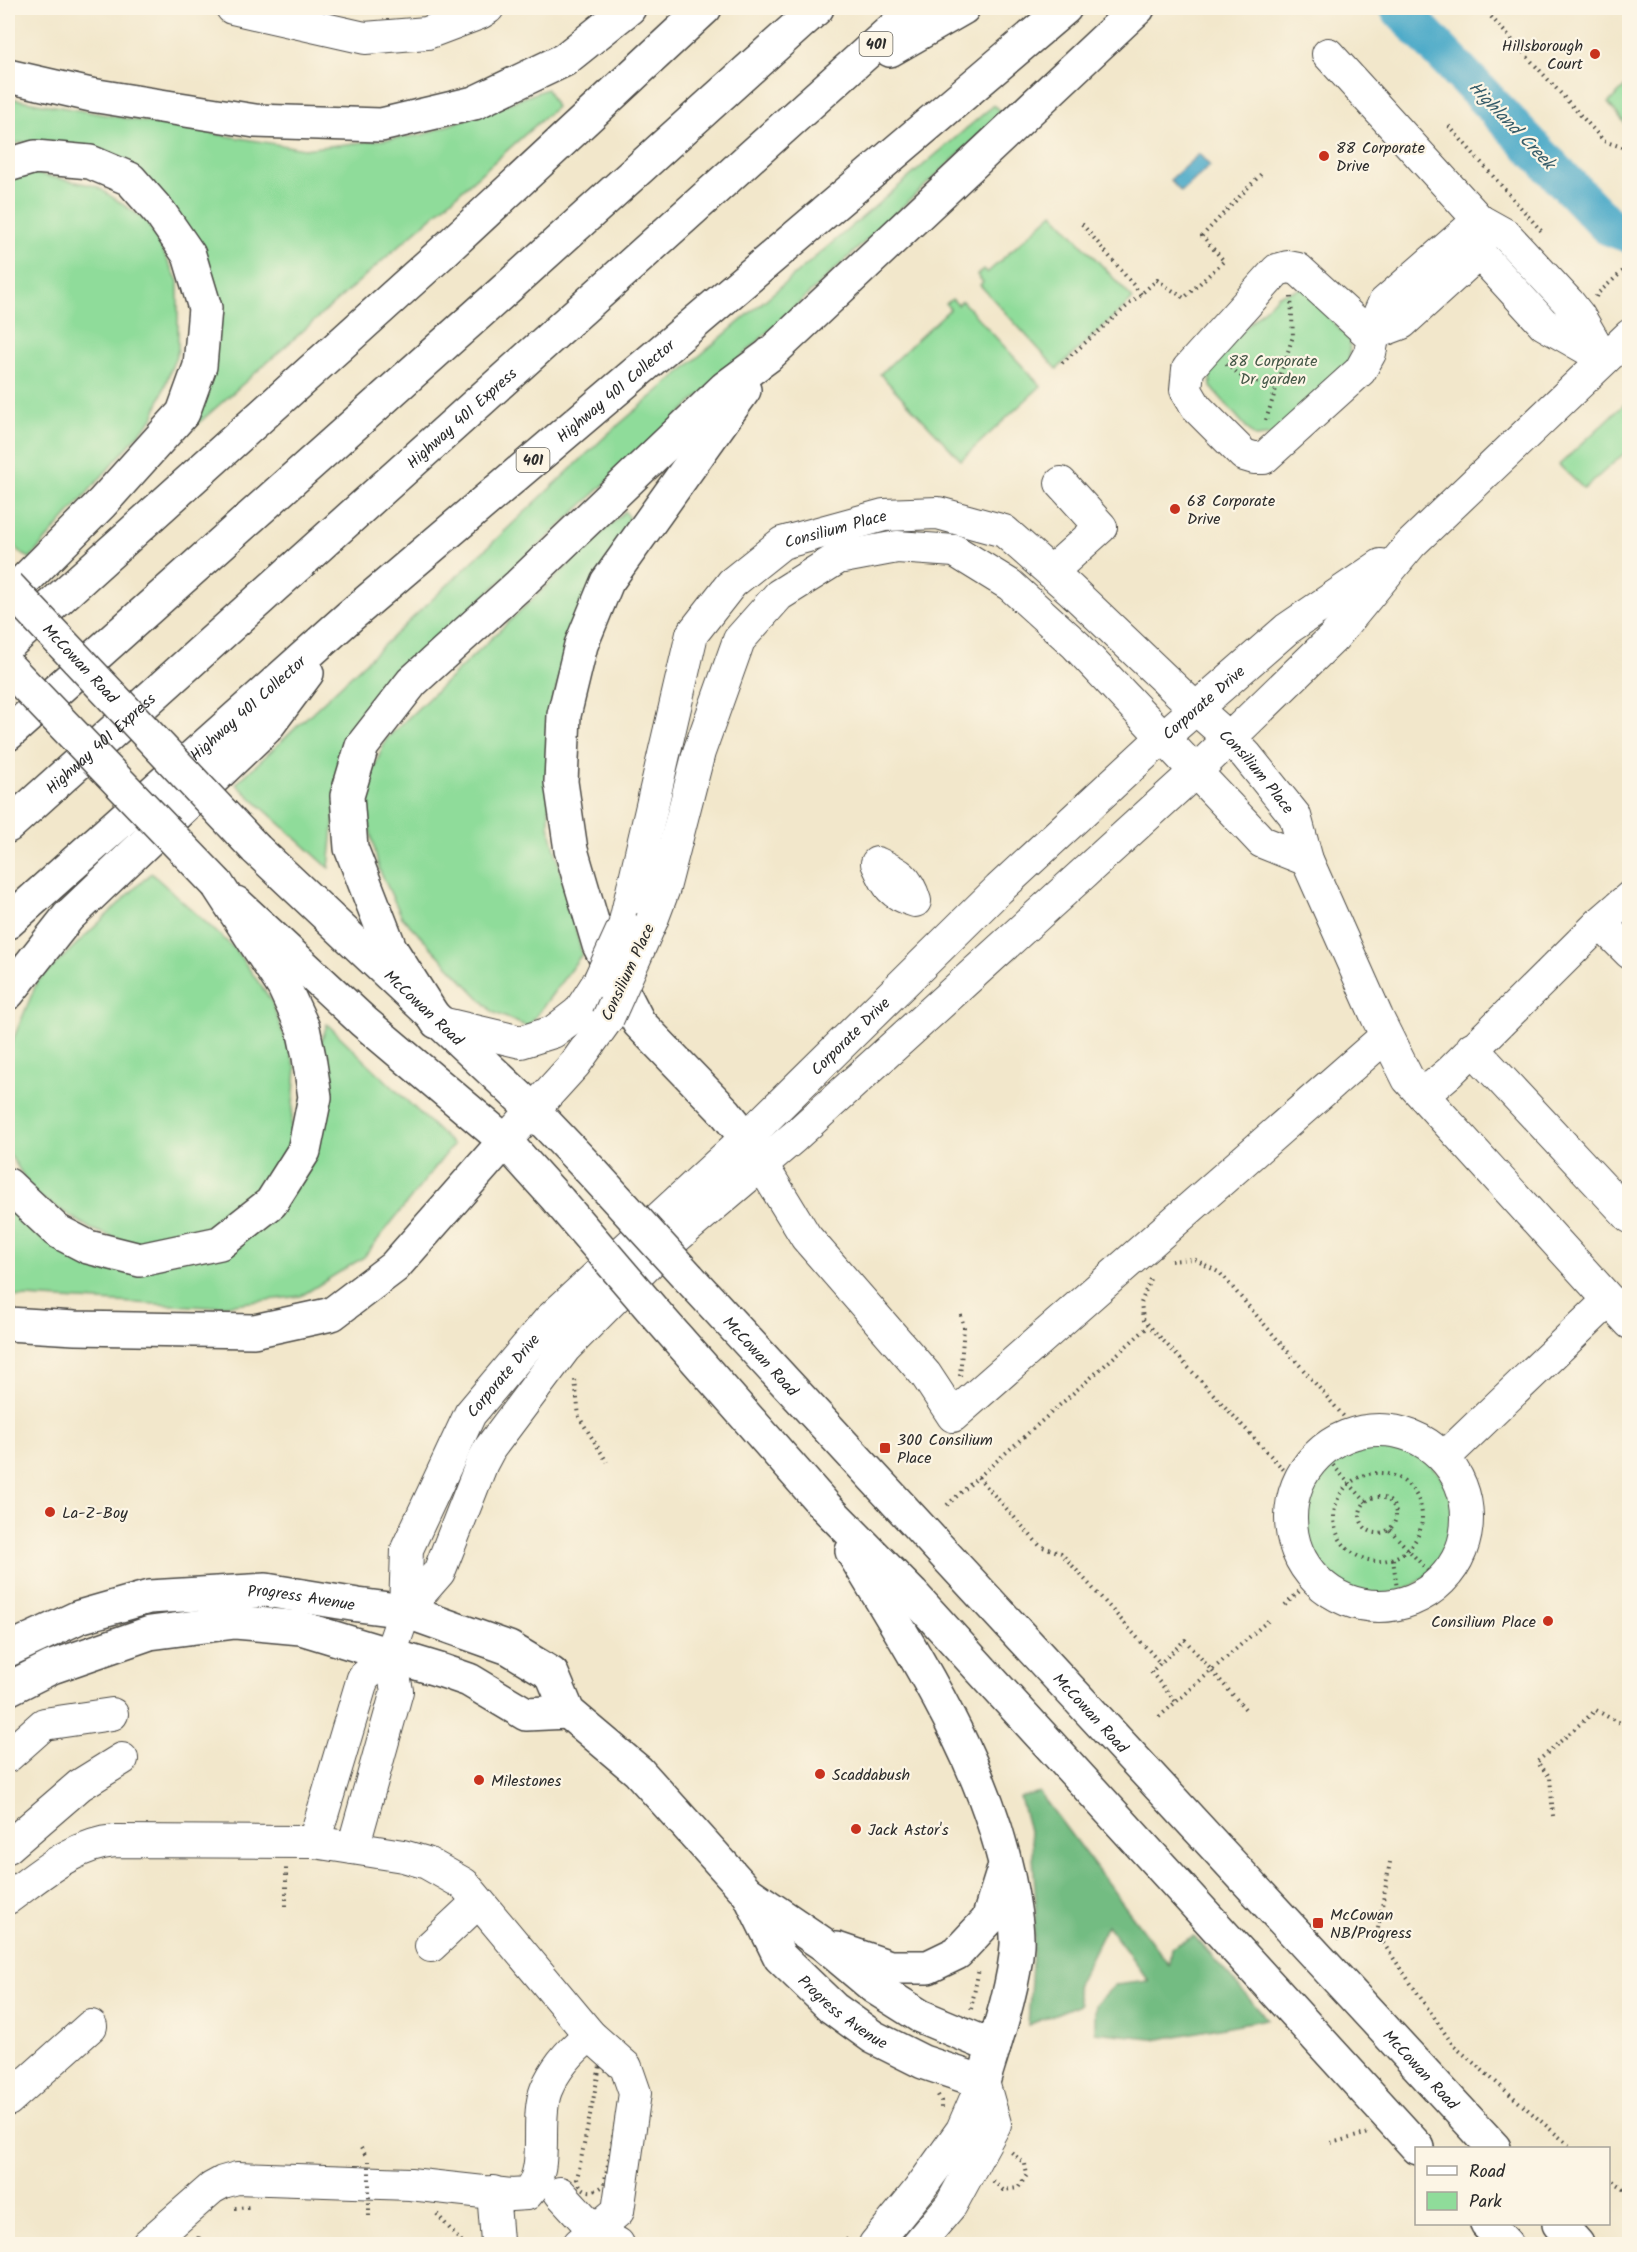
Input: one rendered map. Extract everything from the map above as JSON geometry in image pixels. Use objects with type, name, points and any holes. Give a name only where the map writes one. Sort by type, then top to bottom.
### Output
[{"type":"main road","points":[[8,76],[91,94],[255,121],[381,125],[474,103],[564,60],[628,8]]},
{"type":"main road","points":[[8,645],[444,252],[705,8]]},
{"type":"main road","points":[[8,734],[817,8]]},
{"type":"main road","name":"Highway 401 Express","points":[[8,826],[916,8]]},
{"type":"main road","points":[[837,81],[963,8]]},
{"type":"main road","name":"Highway 401 Collector","points":[[8,922],[350,616],[1065,8]]},
{"type":"main road","points":[[438,1022],[390,948],[351,848],[347,796],[362,746],[412,682],[519,585],[725,388],[768,356],[1138,8]]},
{"type":"main road","points":[[8,165],[35,157],[90,162],[130,179],[160,213],[189,255],[206,308],[200,366],[183,413],[102,503],[8,597]]},
{"type":"main road","points":[[754,1151],[726,1113],[639,1023],[599,945],[571,850],[561,782],[564,715],[581,645],[607,582],[768,356]]},
{"type":"main road","name":"McCowan Road","points":[[8,586],[256,849],[532,1109],[594,1174],[1493,2147]]},
{"type":"main road","points":[[8,993],[69,917],[266,728],[350,616]]},
{"type":"main road","points":[[8,667],[217,884],[364,1022],[505,1141],[825,1506],[912,1594],[1417,2147]]},
{"type":"main road","points":[[8,1185],[57,1231],[88,1247],[140,1260],[220,1243],[271,1203],[304,1151],[315,1097],[309,1057],[303,1028],[284,987],[217,884]]},
{"type":"main road","points":[[8,1324],[75,1328],[254,1331],[332,1314],[394,1267],[505,1141]]},
{"type":"main road","points":[[825,1506],[914,1654],[957,1734],[985,1796],[1006,1862],[1016,1914],[1015,1965],[994,2047],[982,2082]]},
{"type":"main road","name":"Progress Avenue","points":[[8,1650],[79,1617],[149,1597],[266,1590],[405,1611],[509,1648],[552,1674],[568,1712],[638,1771],[748,1893],[823,1944],[874,1987],[911,2010],[994,2047]]},
{"type":"main road","name":"Progress Avenue","points":[[8,1689],[52,1667],[150,1633],[235,1622],[301,1628],[390,1654],[469,1680],[526,1714],[568,1712]]},
{"type":"main road","points":[[823,1944],[890,1967],[927,1967],[957,1953],[988,1920],[1006,1862]]},
{"type":"main road","name":"Progress Avenue","points":[[748,1893],[780,1957],[833,2008],[873,2037],[923,2062],[982,2082]]},
{"type":"main road","points":[[1489,2225],[1506,2244]]},
{"type":"main road","points":[[1561,2225],[1577,2244]]},
{"type":"street","points":[[232,8],[365,38],[427,33],[488,8]]},
{"type":"street","points":[[1328,54],[1479,220],[1506,235],[1568,302],[1579,316],[1604,359]]},
{"type":"street","points":[[1479,220],[1479,253],[1544,324],[1604,359]]},
{"type":"street","points":[[1370,335],[1384,303],[1479,220]]},
{"type":"street","points":[[1370,335],[1402,324],[1479,253]]},
{"type":"street","points":[[1288,267],[1298,269],[1370,335],[1372,343],[1370,352],[1360,371],[1264,458],[1244,455],[1196,407],[1186,390],[1188,369],[1277,270],[1288,267]]},
{"type":"street","name":"Corporate Drive","points":[[390,1654],[405,1611],[407,1549],[470,1414],[549,1320],[981,968],[1196,771],[1334,637],[1411,544],[1629,334]]},
{"type":"street","points":[[1051,572],[1101,527],[1061,483]]},
{"type":"street","name":"Consilium Place","points":[[505,1141],[575,1064],[608,1018],[638,923],[692,634],[732,583],[782,543],[884,515],[938,513],[1004,531],[1051,572],[1246,755],[1295,816],[1307,860],[1386,1036],[1408,1079],[1629,1323]]},
{"type":"street","name":"Corporate Drive","points":[[754,1151],[951,935],[1162,738],[1287,629],[1411,544]]},
{"type":"street","name":"Consilium Place","points":[[438,1022],[521,1042],[553,1032],[579,1012],[664,888],[699,752],[739,640],[779,595],[838,558],[897,547],[955,551],[1010,585],[1076,645],[1262,842],[1307,860]]},
{"type":"street","points":[[1424,1095],[1629,897]]},
{"type":"street","points":[[1600,923],[1629,953]]},
{"type":"street","points":[[951,935],[981,968]]},
{"type":"street","points":[[754,1151],[806,1237],[926,1375],[953,1416],[1386,1036]]},
{"type":"street","points":[[1472,1048],[1629,1217]]},
{"type":"street","points":[[1444,1458],[1609,1300]]},
{"type":"street","points":[[1370,1429],[1415,1436],[1440,1453],[1456,1473],[1467,1502],[1464,1546],[1449,1573],[1434,1588],[1406,1603],[1374,1607],[1344,1601],[1325,1590],[1312,1578],[1292,1542],[1291,1501],[1308,1463],[1321,1452],[1334,1441],[1370,1429]]},
{"type":"street","points":[[314,1842],[363,1678],[390,1654]]},
{"type":"street","points":[[353,1848],[397,1691],[390,1654]]},
{"type":"street","points":[[8,1756],[44,1724],[112,1714]]},
{"type":"street","points":[[8,1847],[80,1785],[122,1759]]},
{"type":"street","points":[[8,1898],[60,1861],[100,1842],[314,1842],[403,1856],[427,1863],[464,1884],[590,2035],[626,2067],[635,2093],[618,2211],[597,2240],[569,2182]]},
{"type":"street","points":[[431,1946],[478,1902]]},
{"type":"street","points":[[8,2100],[91,2026]]},
{"type":"street","points":[[148,2244],[183,2230],[212,2188],[237,2178],[410,2184],[511,2195],[527,2194],[534,2186],[540,2154],[541,2117],[546,2091],[558,2068],[578,2044],[590,2035]]},
{"type":"street","points":[[875,2244],[919,2190],[962,2130],[982,2082]]},
{"type":"street","points":[[918,2244],[951,2205],[995,2124],[982,2082]]},
{"type":"street","points":[[493,2192],[497,2241]]},
{"type":"path","points":[[1483,8],[1604,141],[1629,150]]},
{"type":"path","points":[[1449,126],[1550,241]]},
{"type":"path","points":[[1062,363],[1157,280],[1184,298],[1224,261],[1202,236],[1262,173]]},
{"type":"path","points":[[1082,224],[1141,294]]},
{"type":"path","points":[[1596,300],[1597,294],[1629,265]]},
{"type":"path","points":[[1264,458],[1261,434],[1293,336],[1290,292],[1277,270]]},
{"type":"path","points":[[1207,348],[1246,380],[1277,386]]},
{"type":"path","points":[[1163,1266],[1170,1261],[1194,1259],[1220,1273],[1358,1433]]},
{"type":"path","points":[[1157,1271],[1150,1277],[1141,1303],[1143,1319],[1298,1485]]},
{"type":"path","points":[[960,1312],[964,1327],[959,1375],[972,1401]]},
{"type":"path","points":[[946,1505],[1149,1326]]},
{"type":"path","points":[[576,1380],[579,1417],[607,1462]]},
{"type":"path","points":[[1321,1452],[1366,1502]]},
{"type":"path","points":[[1370,1473],[1393,1474],[1412,1487],[1422,1508],[1421,1530],[1408,1550],[1393,1559],[1372,1561],[1353,1554],[1339,1539],[1334,1519],[1335,1509],[1337,1500],[1349,1483],[1370,1473]]},
{"type":"path","points":[[978,1477],[1040,1546],[1061,1553],[1161,1664]]},
{"type":"path","points":[[1377,1497],[1388,1500],[1395,1508],[1396,1520],[1390,1530],[1379,1534],[1368,1531],[1361,1522],[1360,1511],[1366,1502],[1377,1497]]},
{"type":"path","points":[[1390,1530],[1439,1582]]},
{"type":"path","points":[[1393,1559],[1399,1604]]},
{"type":"path","points":[[1286,1605],[1312,1578]]},
{"type":"path","points":[[1159,1717],[1271,1618]]},
{"type":"path","points":[[1175,1701],[1151,1672],[1185,1640],[1247,1711]]},
{"type":"path","points":[[1553,1816],[1550,1777],[1537,1762],[1596,1710],[1617,1722],[1629,1724]]},
{"type":"path","points":[[1390,1862],[1377,1934],[1453,2045],[1571,2147]]},
{"type":"path","points":[[285,1906],[286,1863]]},
{"type":"path","points":[[1336,1939],[1377,1934]]},
{"type":"path","points":[[970,2014],[980,1966]]},
{"type":"path","points":[[569,2182],[590,2116],[600,2066]]},
{"type":"path","points":[[1331,2143],[1373,2132]]},
{"type":"path","points":[[985,2174],[1003,2190],[1017,2188],[1027,2175],[1025,2164],[1004,2146]]},
{"type":"path","points":[[369,2161],[369,2216]]},
{"type":"path","points":[[1610,2179],[1629,2192]]},
{"type":"path","points":[[232,2208],[253,2207]]},
{"type":"path","points":[[360,2208],[372,2208]]},
{"type":"path","points":[[434,2209],[463,2244]]},
{"type":"path","points":[[183,2230],[198,2244]]},
{"type":"green space","points":[[1629,83],[1629,128],[1608,103]]},
{"type":"green space","points":[[547,89],[556,107],[184,436],[202,255],[103,150],[25,142],[8,145],[8,98],[304,149],[422,135]]},
{"type":"green space","points":[[994,105],[1002,114],[404,671],[361,719],[339,768],[329,868],[236,784],[609,433]]},
{"type":"green space","points":[[27,172],[96,186],[147,221],[178,281],[178,350],[153,418],[30,558],[20,553],[8,539],[8,177]]},
{"type":"green space","points":[[1053,213],[1133,299],[1057,369],[980,285],[983,282],[977,275],[983,269],[987,273]]},
{"type":"green space","name":"88 Corporate Dr garden","points":[[1303,288],[1350,341],[1349,364],[1276,435],[1255,437],[1211,387],[1209,362],[1279,295]]},
{"type":"green space","points":[[952,299],[958,305],[962,301],[1041,386],[961,460],[880,374],[950,309],[946,304]]},
{"type":"green space","points":[[1629,400],[1629,449],[1584,489],[1559,465]]},
{"type":"green space","points":[[625,511],[630,520],[581,607],[549,713],[549,826],[582,954],[528,1027],[493,1012],[402,917],[379,869],[362,795],[387,738]]},
{"type":"green space","points":[[151,873],[235,949],[271,1000],[296,1068],[289,1151],[246,1204],[199,1236],[137,1246],[91,1229],[35,1194],[8,1152],[8,1052],[37,982]]},
{"type":"green space","points":[[327,1024],[453,1145],[364,1257],[301,1296],[209,1307],[8,1296],[8,1199],[129,1269],[266,1215]]},
{"type":"green space","points":[[1377,1442],[1406,1448],[1431,1464],[1447,1489],[1453,1518],[1447,1547],[1431,1572],[1406,1588],[1377,1594],[1348,1588],[1323,1572],[1307,1547],[1301,1518],[1307,1489],[1323,1464],[1348,1448]]},
{"type":"green space","points":[[1039,1792],[1169,1965],[1171,1948],[1194,1936],[1267,2019],[1160,2039],[1095,2032],[1095,2005],[1115,1985],[1149,1981],[1107,1925],[1076,1987],[1080,2004],[1028,2025],[1036,1904],[1032,1842],[1020,1797]]},
{"type":"water","points":[[1199,154],[1210,166],[1181,192],[1170,180]]},
{"type":"waterway","name":"Highland Creek","points":[[1399,8],[1608,226],[1630,234]]},
{"type":"place","name":"Hillsborough Court","points":[[1595,54]]},
{"type":"place","name":"88 Corporate Drive","points":[[1324,156]]},
{"type":"place","name":"68 Corporate Drive","points":[[1175,509]]},
{"type":"place","name":"300 Consilium Place","points":[[885,1448]]},
{"type":"place","name":"La-Z-Boy","points":[[50,1512]]},
{"type":"place","name":"Consilium Place","points":[[1548,1621]]},
{"type":"place","name":"Scaddabush","points":[[820,1774]]},
{"type":"place","name":"Milestones","points":[[479,1780]]},
{"type":"place","name":"Jack Astor's","points":[[856,1829]]},
{"type":"place","name":"McCowan NB/Progress","points":[[1318,1923]]}]
